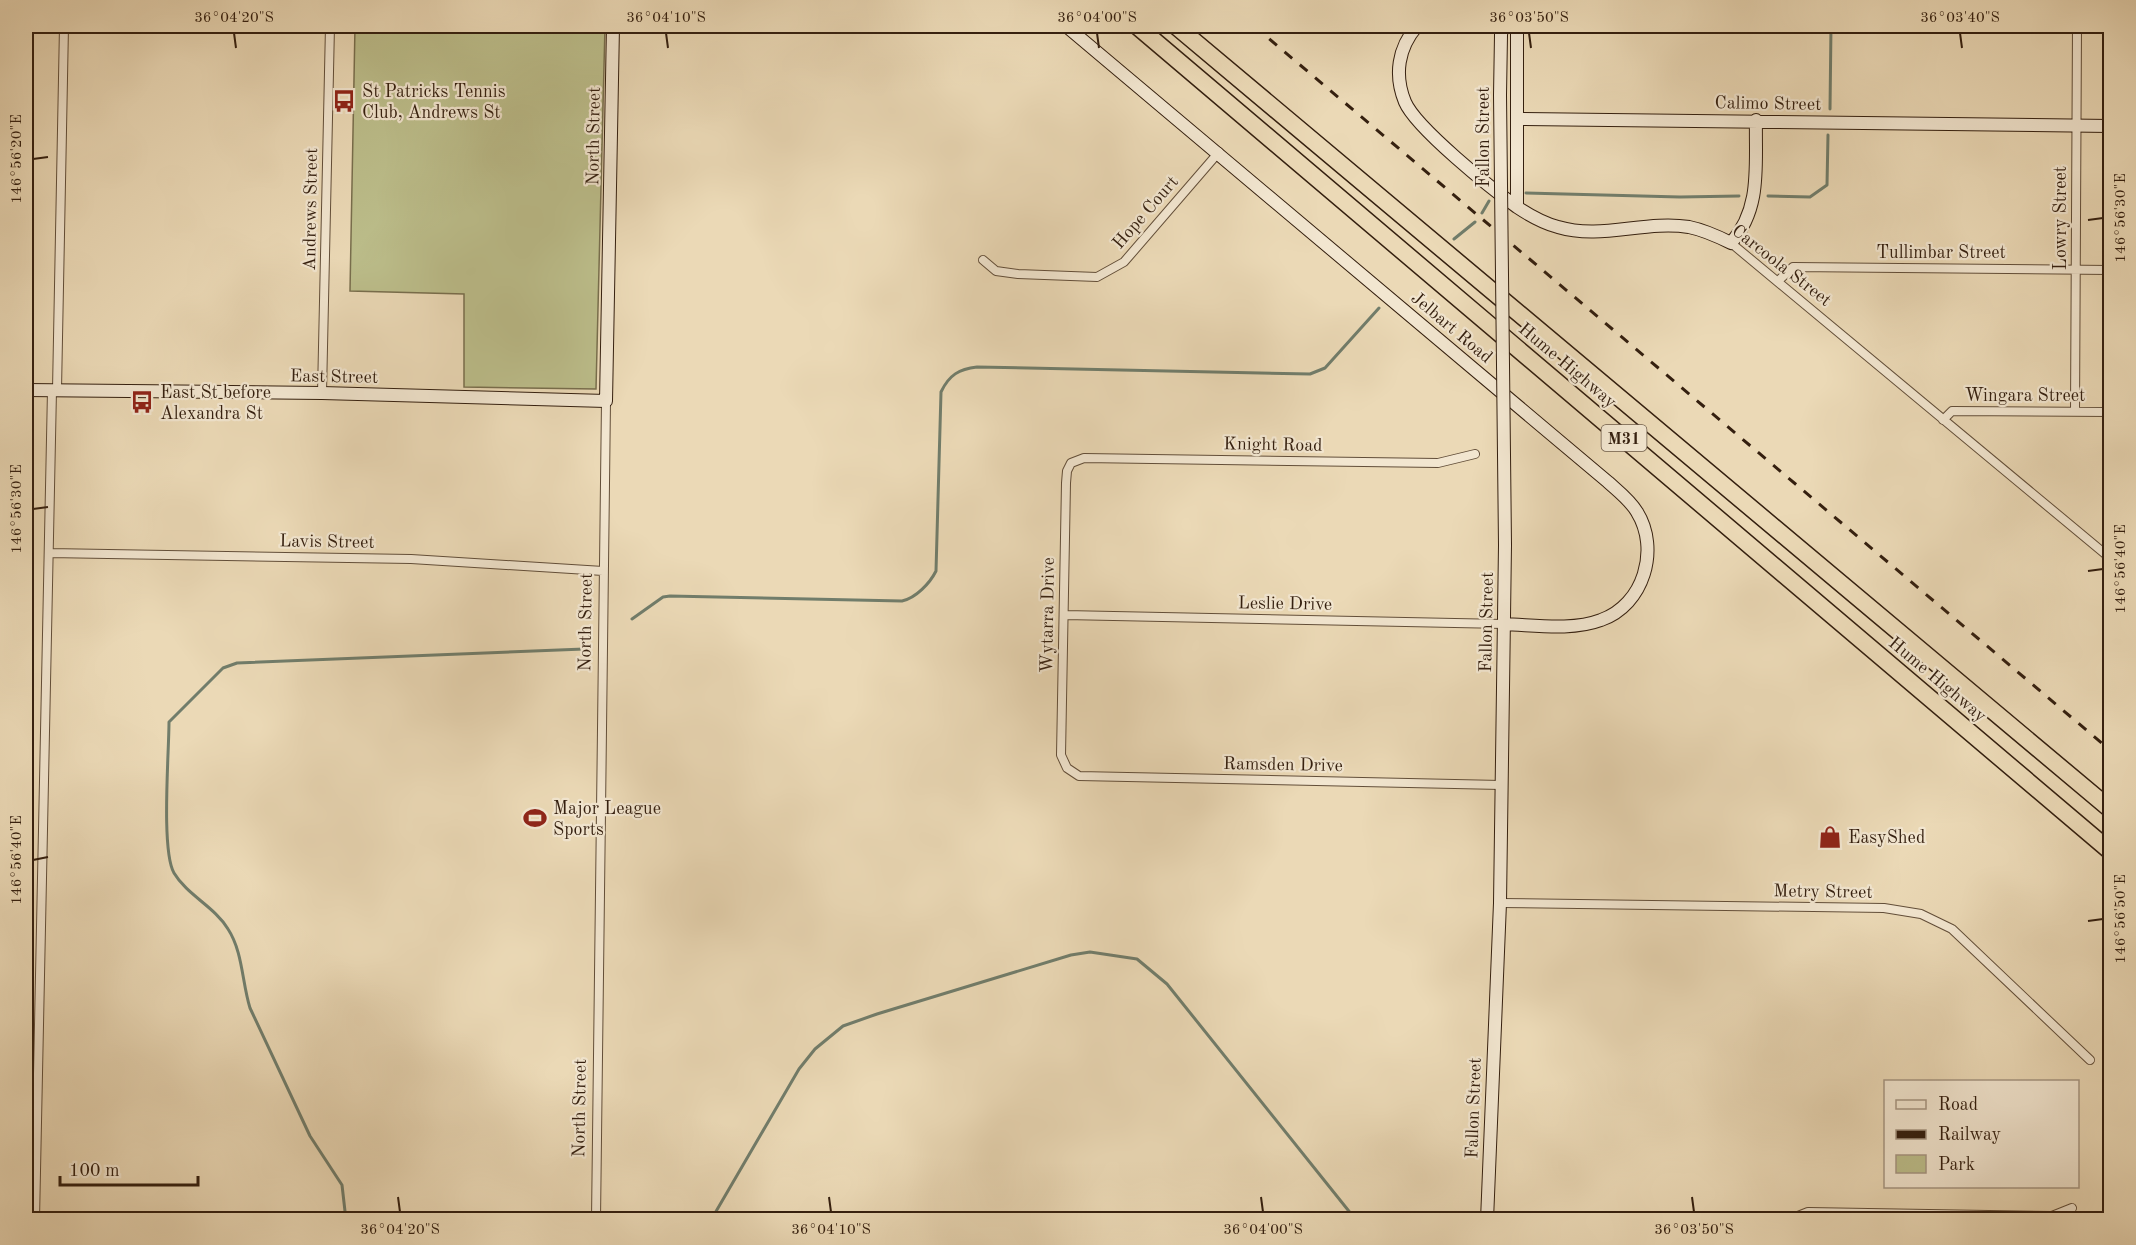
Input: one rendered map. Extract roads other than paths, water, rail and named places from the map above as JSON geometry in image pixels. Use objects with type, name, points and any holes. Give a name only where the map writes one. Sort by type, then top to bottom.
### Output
[{"type":"highway","name":"Hume Highway","points":[[1137,26],[2110,851]]},
{"type":"highway","name":"Hume Highway","points":[[1176,26],[2110,809]]},
{"type":"street","points":[[35,1220],[64,26]]},
{"type":"street","name":"Andrews Street","points":[[322,393],[330,26]]},
{"type":"street","name":"North Street","points":[[596,1220],[603,571],[613,26]]},
{"type":"street","name":"Jelbart Road","points":[[1066,26],[1219,152],[1608,482],[1638,513],[1646,534],[1647,564],[1638,588],[1617,612],[1604,620],[1589,624],[1504,624]]},
{"type":"street","name":"Carcoola Street","points":[[1416,26],[1405,42],[1398,69],[1400,88],[1406,104],[1417,120],[1432,135],[1517,207],[1535,218],[1558,227],[1583,232],[1667,226],[1688,227],[1711,233],[1731,243],[2110,558]]},
{"type":"street","points":[[1517,26],[1517,207]]},
{"type":"street","name":"Lowry Street","points":[[2075,411],[2078,26]]},
{"type":"street","name":"Fallon Street","points":[[1487,1220],[1500,903],[1505,545],[1500,107],[1502,30]]},
{"type":"street","name":"Calimo Street","points":[[1518,119],[1756,120],[2110,126]]},
{"type":"street","points":[[1731,243],[1742,231],[1755,194],[1756,120]]},
{"type":"street","name":"Hope Court","points":[[983,260],[996,271],[1097,278],[1124,262],[1219,152]]},
{"type":"street","name":"Tullimbar Street","points":[[1778,281],[1793,267],[2110,270]]},
{"type":"street","name":"East Street","points":[[26,390],[322,393],[606,400]]},
{"type":"street","name":"Wingara Street","points":[[1943,420],[1952,411],[2110,412]]},
{"type":"street","name":"Knight Road","points":[[1071,463],[1084,458],[1438,463],[1475,454]]},
{"type":"street","name":"Wytarra Drive","points":[[1067,768],[1061,755],[1066,483],[1067,471],[1071,463]]},
{"type":"street","name":"Lavis Street","points":[[50,553],[411,559],[603,571]]},
{"type":"street","name":"Leslie Drive","points":[[1065,615],[1504,624]]},
{"type":"street","name":"Ramsden Drive","points":[[1067,768],[1080,776],[1501,785]]},
{"type":"street","name":"Metry Street","points":[[1500,903],[1884,908],[1921,914],[1952,929],[2090,1060]]},
{"type":"street","points":[[1788,1220],[1808,1212],[2052,1216],[2072,1208]]},
{"type":"waterway","points":[[1830,109],[1831,26]]},
{"type":"waterway","points":[[1768,196],[1810,197],[1827,185],[1828,135]]},
{"type":"waterway","points":[[1526,193],[1680,197],[1739,196]]},
{"type":"waterway","points":[[1482,213],[1489,201]]},
{"type":"waterway","points":[[1454,239],[1475,222]]},
{"type":"waterway","points":[[632,619],[663,597],[670,596],[902,601],[917,593],[936,571],[941,392],[947,381],[960,371],[977,367],[1310,374],[1325,368],[1379,308]]},
{"type":"waterway","points":[[346,1220],[342,1185],[310,1136],[250,1008],[233,938],[216,914],[186,888],[174,873],[170,861],[167,823],[169,722],[223,668],[237,663],[584,649]]},
{"type":"waterway","points":[[711,1220],[799,1069],[815,1049],[843,1026],[1071,955],[1090,952],[1137,959],[1167,984],[1356,1220]]},
{"type":"railway","points":[[1254,26],[2110,750]]},
{"type":"place","name":"St Patricks Tennis Club, Andrews St","points":[[344,101]]},
{"type":"place","name":"East St before Alexandra St","points":[[142,402]]},
{"type":"place","name":"Major League Sports","points":[[535,818]]},
{"type":"place","name":"EasyShed","points":[[1830,837]]}]
